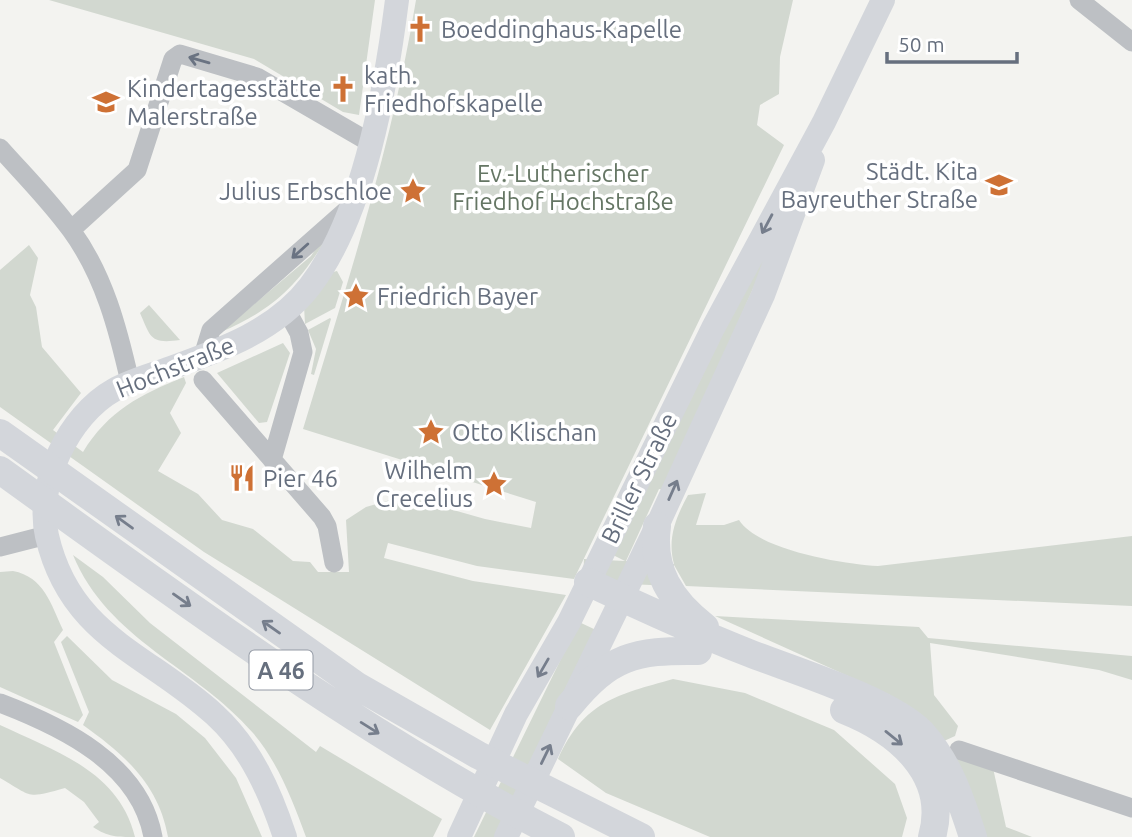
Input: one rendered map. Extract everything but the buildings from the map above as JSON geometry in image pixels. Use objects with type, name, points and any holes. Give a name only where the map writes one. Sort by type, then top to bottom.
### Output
[{"type":"highway","name":"A 46","points":[[0,433],[313,657],[478,755],[641,837]]},
{"type":"highway","name":"A 46","points":[[0,470],[247,647],[342,711],[499,804],[525,831],[561,837]]},
{"type":"highway","points":[[657,526],[649,553],[694,634],[878,726],[900,742],[918,760],[930,780],[936,800],[936,823],[932,837]]},
{"type":"highway","points":[[579,601],[733,647],[894,711],[921,732],[938,755],[956,784],[973,837]]},
{"type":"highway","points":[[569,706],[596,675],[624,659],[667,651],[694,634]]},
{"type":"highway","points":[[609,822],[650,837]]},
{"type":"main road","name":"Hochstraße","points":[[285,837],[263,779],[233,734],[215,715],[133,657],[89,618],[73,596],[47,535],[48,488],[58,456],[88,412],[103,398],[130,382],[203,368],[287,311],[322,268],[351,206],[369,142],[384,84],[397,0]]},
{"type":"main road","name":"Briller Straße","points":[[459,837],[516,714],[579,601],[712,328],[824,122],[883,0]]},
{"type":"main road","name":"Briller Straße","points":[[657,526],[763,295],[807,183],[824,122]]},
{"type":"main road","name":"Briller Straße","points":[[525,831],[569,706],[619,615],[649,553]]},
{"type":"street","points":[[1079,0],[1132,42]]},
{"type":"street","points":[[71,230],[137,170],[173,59],[180,54],[257,77],[369,142]]},
{"type":"street","points":[[0,148],[71,230],[105,294],[120,335],[130,382]]},
{"type":"street","points":[[334,564],[327,526],[322,517],[272,460],[203,368],[211,330],[351,206]]},
{"type":"street","points":[[272,460],[303,352],[299,334],[287,311]]},
{"type":"street","points":[[0,547],[47,535]]},
{"type":"street","points":[[0,703],[59,729],[105,760],[137,793],[147,812],[153,837]]},
{"type":"street","points":[[959,750],[1132,808]]},
{"type":"green space","points":[[49,0],[375,0],[359,115],[343,112],[254,59]]},
{"type":"green space","name":"Ev.-Lutherischer Friedhof Hochstraße","points":[[416,0],[793,0],[780,57],[779,94],[760,105],[757,125],[784,145],[574,579],[477,566],[388,543],[384,558],[473,581],[566,595],[490,730],[204,552],[0,407],[0,270],[29,245],[38,258],[30,295],[36,307],[42,347],[81,393],[53,430],[83,452],[103,425],[127,405],[184,377],[186,383],[170,413],[181,433],[158,471],[198,494],[222,520],[253,529],[293,561],[310,562],[318,572],[349,572],[346,520],[366,507],[404,496],[485,519],[531,528],[536,502],[303,429],[381,163]]},
{"type":"green space","points":[[793,198],[664,490],[659,489],[626,561],[674,564],[672,537],[680,512],[688,495],[706,493],[696,525],[724,525],[739,520],[749,531],[782,547],[803,554],[863,565],[878,566],[1132,536],[1132,606],[686,586],[674,565],[673,586],[583,582],[584,559],[625,561],[613,555],[729,316]]},
{"type":"green space","points":[[327,238],[305,270],[283,294],[256,314],[221,332],[311,256],[322,239]]},
{"type":"green space","points":[[337,271],[343,282],[335,308],[305,324],[304,306],[329,273]]},
{"type":"green space","points":[[149,305],[180,340],[157,340],[150,334],[140,313]]},
{"type":"green space","points":[[330,318],[314,375],[311,374],[316,349],[308,330]]},
{"type":"green space","points":[[283,343],[290,353],[267,422],[259,423],[217,373]]},
{"type":"green space","points":[[73,555],[103,577],[150,623],[316,752],[320,746],[442,819],[433,837],[306,837],[277,769],[253,733],[206,689],[130,631],[88,584]]},
{"type":"green space","points":[[0,572],[24,574],[39,585],[50,601],[63,630],[54,642],[83,715],[78,722],[0,687]]},
{"type":"green space","points":[[715,616],[919,627],[928,638],[1132,656],[1132,680],[1099,670],[930,643],[934,695],[958,726],[955,736],[944,741],[890,695]]},
{"type":"green space","points":[[579,622],[596,630],[496,837],[474,837]]},
{"type":"green space","points":[[67,636],[112,680],[176,714],[205,738],[236,778],[262,837],[168,837],[157,802],[138,773],[113,748],[83,725],[89,712],[61,642]]},
{"type":"green space","points":[[673,679],[745,693],[834,730],[895,784],[907,818],[902,837],[710,837],[606,793],[558,759],[579,724],[591,712],[619,696]]},
{"type":"green space","points":[[0,725],[63,754],[100,779],[115,795],[127,814],[135,837],[113,836],[93,827],[99,822],[84,802],[65,788],[36,795],[0,778]]},
{"type":"green space","points":[[951,749],[993,768],[1006,827],[1032,837],[987,837]]},
{"type":"place","name":"Boeddinghaus-Kapelle","points":[[420,29]]},
{"type":"place","name":"kath. Friedhofskapelle","points":[[343,89]]},
{"type":"place","name":"Kindertagesstätte Malerstraße","points":[[106,102]]},
{"type":"place","name":"Städt. Kita Bayreuther Straße","points":[[999,185]]},
{"type":"place","name":"Julius Erbschloe","points":[[413,191]]},
{"type":"place","name":"Friedrich Bayer","points":[[356,296]]},
{"type":"place","name":"Otto Klischan","points":[[431,432]]},
{"type":"place","name":"Pier 46","points":[[242,478]]},
{"type":"place","name":"Wilhelm Crecelius","points":[[494,484]]}]
